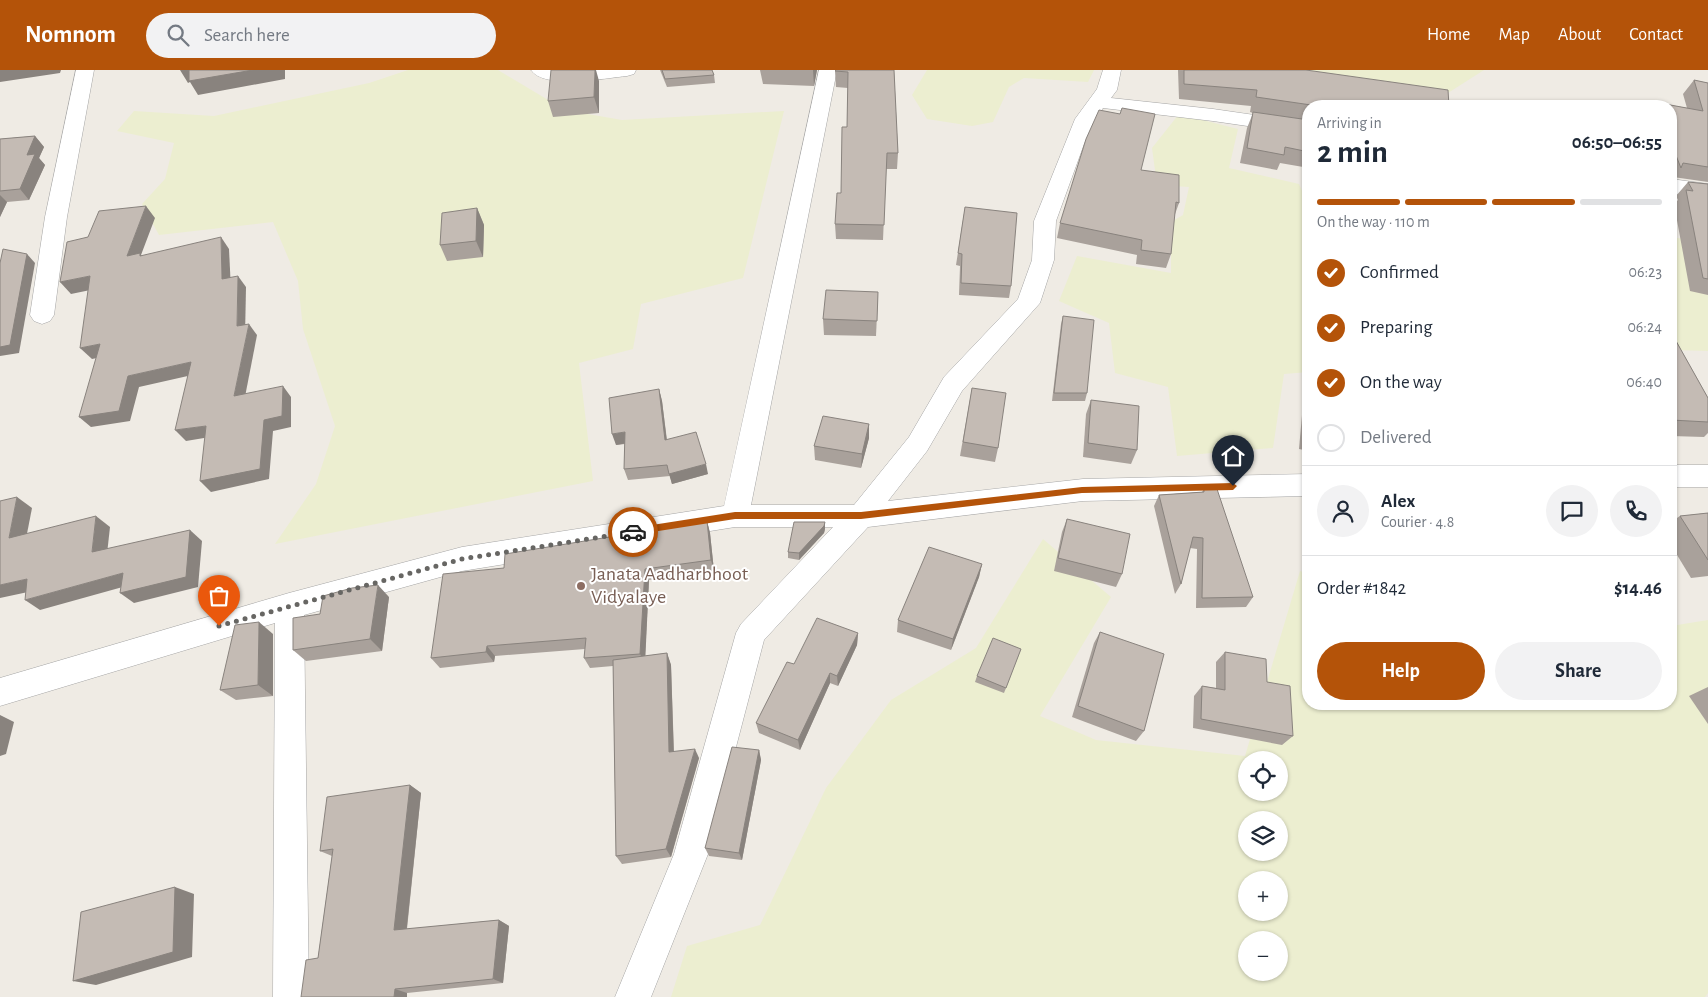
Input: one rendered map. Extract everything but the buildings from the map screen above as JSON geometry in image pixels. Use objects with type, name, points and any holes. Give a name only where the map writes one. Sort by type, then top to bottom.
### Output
[{"type":"street","points":[[42,315],[56,217],[85,70]]},
{"type":"street","points":[[540,70],[558,76],[627,70]]},
{"type":"street","points":[[735,516],[828,70]]},
{"type":"street","points":[[634,997],[691,854],[751,633],[861,516],[918,444],[953,384],[1028,303],[1043,260],[1045,221],[1085,119],[1107,90],[1112,70]]},
{"type":"street","points":[[1098,102],[1213,114],[1302,128]]},
{"type":"street","points":[[1677,187],[1708,191]]},
{"type":"street","points":[[1677,476],[1708,476]]},
{"type":"street","points":[[0,692],[289,606],[462,559],[735,516],[861,516],[1082,490],[1302,485]]},
{"type":"street","points":[[289,606],[291,997]]},
{"type":"green space","points":[[408,70],[498,70],[565,110],[622,120],[784,111],[743,278],[641,304],[633,349],[579,363],[593,481],[275,544],[316,484],[335,426],[303,329],[298,281],[273,222],[159,235],[142,204],[165,179],[174,143],[117,131],[134,111],[214,116],[369,83]]},
{"type":"green space","points":[[927,70],[1094,70],[1088,82],[1024,78],[1009,87],[993,122],[972,126],[927,119],[912,95]]},
{"type":"green space","points":[[1300,70],[1484,70],[1437,100],[1422,100]]},
{"type":"green space","points":[[1179,114],[1238,129],[1229,168],[1299,184],[1302,191],[1302,373],[1284,374],[1273,448],[1177,456],[1168,387],[1115,373],[1109,323],[1059,301],[1077,256],[1171,273],[1171,222],[1183,215],[1189,187],[1157,185],[1152,148]]},
{"type":"green space","points":[[1677,238],[1708,245],[1708,351],[1677,350]]},
{"type":"green space","points":[[1043,539],[1111,597],[1040,716],[1096,740],[1238,755],[1238,801],[1288,801],[1288,751],[1246,751],[1300,571],[1302,572],[1302,710],[1677,710],[1677,625],[1708,620],[1708,993],[1705,997],[671,997],[687,946],[760,925],[826,788],[891,700],[976,648]]},
{"type":"way so far","points":[[219,626],[462,559],[633,532]]},
{"type":"place","name":"Janata Aadharbhoot Vidyalaye","points":[[581,586]]},
{"type":"route","points":[[633,532],[735,516],[861,516],[1082,490],[1233,486]]}]
